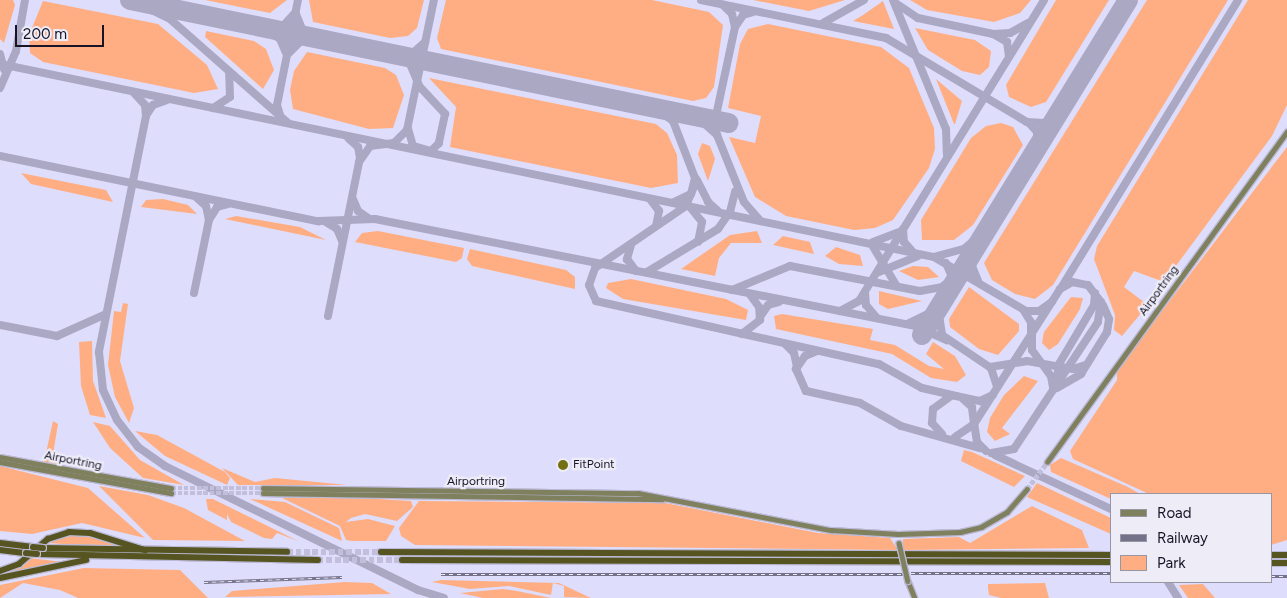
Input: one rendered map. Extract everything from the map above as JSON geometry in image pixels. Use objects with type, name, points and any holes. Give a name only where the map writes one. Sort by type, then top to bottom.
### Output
[{"type":"highway","points":[[0,571],[19,564],[48,539],[69,532],[90,533],[160,552]]},
{"type":"highway","points":[[0,543],[43,548],[160,552],[287,552]]},
{"type":"highway","points":[[0,550],[110,559],[318,560]]},
{"type":"highway","points":[[381,552],[1110,555]]},
{"type":"highway","points":[[1272,555],[1287,555]]},
{"type":"highway","points":[[0,578],[110,559]]},
{"type":"highway","points":[[402,560],[1110,562]]},
{"type":"highway","points":[[1272,563],[1287,563]]},
{"type":"street","name":"Airportring","points":[[1047,462],[1287,132]]},
{"type":"street","name":"Airportring","points":[[0,457],[171,490],[0,462]]},
{"type":"street","name":"Airportring","points":[[263,491],[638,493],[826,530],[898,534],[960,532],[981,527],[1007,512],[1027,489]]},
{"type":"street","points":[[898,534],[908,581],[915,598]]},
{"type":"green space","points":[[0,0],[13,0],[15,5],[4,43],[0,39]]},
{"type":"green space","points":[[205,0],[287,0],[270,13]]},
{"type":"green space","points":[[309,0],[424,0],[417,28],[408,36],[390,38],[313,22]]},
{"type":"green space","points":[[446,0],[652,0],[709,12],[723,25],[714,87],[706,98],[693,101],[441,49],[437,38]]},
{"type":"green space","points":[[753,0],[845,0],[809,11]]},
{"type":"green space","points":[[910,0],[1031,0],[1020,13],[994,22],[927,10]]},
{"type":"green space","points":[[1056,0],[1109,0],[1046,102],[1031,107],[1009,97],[1006,85]]},
{"type":"green space","points":[[1147,0],[1228,0],[1053,285],[1035,299],[1015,294],[992,280],[984,263]]},
{"type":"green space","points":[[1248,0],[1287,0],[1287,105],[1272,136],[1164,282],[1134,271],[1124,287],[1148,305],[1122,336],[1114,330],[1115,315],[1094,259],[1097,246]]},
{"type":"green space","points":[[43,1],[158,24],[207,65],[218,89],[194,93],[43,62],[30,53],[29,35]]},
{"type":"green space","points":[[883,1],[894,29],[853,21],[863,15]]},
{"type":"green space","points":[[768,24],[881,47],[909,68],[934,128],[935,149],[929,168],[893,220],[875,228],[854,230],[786,216],[755,197],[729,137],[755,143],[761,116],[728,108],[740,44],[748,29]]},
{"type":"green space","points":[[915,28],[975,40],[991,51],[989,67],[980,75],[962,71],[928,50]]},
{"type":"green space","points":[[206,31],[254,41],[266,49],[274,70],[263,89],[205,37]]},
{"type":"green space","points":[[307,52],[385,68],[396,75],[404,95],[393,128],[369,129],[293,109],[290,90],[294,71]]},
{"type":"green space","points":[[429,78],[656,124],[667,133],[677,155],[678,183],[651,188],[450,147],[456,107]]},
{"type":"green space","points":[[936,79],[962,101],[955,124],[954,124]]},
{"type":"green space","points":[[1001,123],[1013,127],[1023,145],[973,225],[954,240],[922,240],[921,220],[971,138],[986,126]]},
{"type":"green space","points":[[702,143],[710,146],[715,159],[708,181],[698,154]]},
{"type":"green space","points":[[1287,147],[1287,540],[1272,545],[1272,493],[1147,493],[1073,459],[1070,451],[1117,380],[1117,370]]},
{"type":"green space","points":[[21,173],[106,190],[113,202],[31,184]]},
{"type":"green space","points":[[163,199],[188,205],[197,214],[141,207],[146,200]]},
{"type":"green space","points":[[236,216],[300,227],[326,240],[225,219]]},
{"type":"green space","points":[[378,231],[464,248],[462,258],[456,262],[355,242],[362,233]]},
{"type":"green space","points":[[757,231],[762,243],[731,243],[719,258],[715,276],[681,269],[730,235]]},
{"type":"green space","points":[[783,236],[810,242],[814,254],[773,245]]},
{"type":"green space","points":[[836,247],[860,255],[863,266],[839,264],[825,256]]},
{"type":"green space","points":[[470,249],[566,270],[575,277],[575,289],[472,266],[467,259]]},
{"type":"green space","points":[[913,266],[928,267],[939,277],[918,280],[899,271]]},
{"type":"green space","points":[[631,279],[726,299],[748,310],[746,320],[623,299],[606,288],[608,283]]},
{"type":"green space","points":[[969,287],[1019,324],[1019,331],[998,355],[979,349],[950,327],[949,319]]},
{"type":"green space","points":[[879,291],[922,301],[888,309],[879,304]]},
{"type":"green space","points":[[1071,297],[1083,298],[1080,309],[1058,344],[1049,350],[1042,343],[1044,332]]},
{"type":"green space","points":[[123,303],[128,304],[120,361],[134,408],[129,423],[115,397],[108,365],[114,311],[121,312]]},
{"type":"green space","points":[[782,314],[873,329],[870,340],[895,345],[929,366],[944,369],[926,354],[933,342],[955,356],[966,375],[957,382],[931,378],[892,354],[776,329],[774,316]]},
{"type":"green space","points":[[92,341],[93,381],[106,418],[90,415],[81,386],[79,342]]},
{"type":"green space","points":[[1024,376],[1038,381],[1002,428],[1010,434],[995,441],[987,432],[990,418],[1004,395]]},
{"type":"green space","points":[[53,421],[58,424],[52,460],[61,465],[44,462]]},
{"type":"green space","points":[[93,422],[110,426],[140,460],[184,485],[143,478],[110,448]]},
{"type":"green space","points":[[135,431],[157,435],[225,472],[230,478],[227,485],[165,456]]},
{"type":"green space","points":[[964,450],[1025,476],[1014,487],[961,461]]},
{"type":"green space","points":[[1061,458],[1138,493],[1110,493],[1110,499],[1051,472],[1050,465]]},
{"type":"green space","points":[[0,466],[88,488],[145,538],[82,523],[32,534],[0,531]]},
{"type":"green space","points":[[222,468],[255,482],[275,478],[347,485],[238,485]]},
{"type":"green space","points":[[1037,483],[1110,518],[1110,534],[1027,497]]},
{"type":"green space","points":[[99,486],[148,495],[184,508],[245,541],[153,540]]},
{"type":"green space","points":[[347,497],[411,501],[413,507],[397,521],[365,514],[351,518],[346,522],[368,519],[395,526],[386,541],[352,541],[346,540],[340,526],[282,498]]},
{"type":"green space","points":[[206,499],[213,499],[298,541],[277,533],[272,539],[264,538],[231,522],[227,514],[227,520],[208,510]]},
{"type":"green space","points":[[250,499],[285,502],[339,528],[342,541]]},
{"type":"green space","points":[[419,501],[665,503],[818,533],[890,538],[898,550],[415,545],[401,536],[399,528]]},
{"type":"green space","points":[[1032,506],[1082,530],[1089,548],[903,550],[903,539],[959,537],[970,543]]},
{"type":"green space","points":[[84,534],[129,548],[47,543],[61,535]]},
{"type":"green space","points":[[29,558],[63,562],[0,576],[0,573]]},
{"type":"green space","points":[[84,568],[180,570],[208,598],[78,598],[60,590],[23,583],[0,598],[0,585]]},
{"type":"green space","points":[[441,580],[559,583],[591,598],[564,597],[564,586],[553,583],[551,595],[509,586],[470,589],[432,582]]},
{"type":"green space","points":[[345,582],[372,583],[391,594],[225,597],[232,591]]},
{"type":"green space","points":[[1045,583],[1049,598],[1001,598],[989,595],[988,584]]},
{"type":"green space","points":[[1203,584],[1215,598],[1188,598],[1179,585]]},
{"type":"green space","points":[[503,589],[551,598],[483,598],[460,593]]},
{"type":"taxiway","points":[[0,88],[16,51],[25,0]]},
{"type":"taxiway","points":[[280,115],[277,105],[298,0]]},
{"type":"taxiway","points":[[359,162],[370,146],[394,143],[407,130],[434,0]]},
{"type":"taxiway","points":[[701,0],[886,38],[1027,122],[1044,123],[1059,113]]},
{"type":"taxiway","points":[[823,23],[864,0]]},
{"type":"taxiway","points":[[893,0],[946,129],[947,154]]},
{"type":"taxiway","points":[[840,311],[859,301],[1044,0]]},
{"type":"taxiway","points":[[1061,288],[1238,0]]},
{"type":"taxiway","points":[[133,1],[170,19],[288,123]]},
{"type":"taxiway","points":[[897,4],[918,18],[993,34],[1010,33],[1028,23]]},
{"type":"taxiway","points":[[717,135],[714,125],[735,27],[732,14],[723,5]]},
{"type":"taxiway","points":[[735,27],[743,15],[753,12]]},
{"type":"taxiway","points":[[267,28],[284,25],[294,14]]},
{"type":"taxiway","points":[[296,14],[302,29],[316,38]]},
{"type":"taxiway","points":[[265,28],[280,39],[286,53]]},
{"type":"taxiway","points":[[995,35],[1007,42],[1009,56]]},
{"type":"taxiway","points":[[289,53],[301,41],[319,39]]},
{"type":"taxiway","points":[[399,55],[414,52],[425,42]]},
{"type":"taxiway","points":[[0,54],[4,69]]},
{"type":"taxiway","points":[[395,55],[410,64],[420,87],[445,114],[439,143],[431,151],[413,146],[408,128]]},
{"type":"taxiway","points":[[0,64],[934,257],[1026,311],[1039,311],[1052,302]]},
{"type":"taxiway","points":[[213,108],[230,97],[229,73]]},
{"type":"taxiway","points":[[134,93],[145,105],[146,116],[99,352],[103,390],[117,420],[138,447],[165,466],[418,590],[444,598]]},
{"type":"taxiway","points":[[147,114],[153,105],[167,100]]},
{"type":"taxiway","points":[[657,109],[673,121],[695,178],[691,194],[674,202]]},
{"type":"taxiway","points":[[697,117],[717,135],[744,202],[759,219]]},
{"type":"taxiway","points":[[1029,123],[1037,132],[1037,147]]},
{"type":"taxiway","points":[[328,316],[360,158],[358,147],[348,138]]},
{"type":"taxiway","points":[[0,156],[318,221],[375,219],[915,326],[947,340]]},
{"type":"taxiway","points":[[697,180],[708,202],[718,211]]},
{"type":"taxiway","points":[[696,182],[686,206],[595,268],[589,285],[596,301],[879,364],[922,388],[980,401],[993,395]]},
{"type":"taxiway","points":[[647,272],[718,229],[730,212],[735,192]]},
{"type":"taxiway","points":[[196,197],[206,206],[209,220]]},
{"type":"taxiway","points":[[353,199],[358,211],[368,218]]},
{"type":"taxiway","points":[[650,199],[659,211],[656,226]]},
{"type":"taxiway","points":[[194,293],[209,220],[217,207],[228,204]]},
{"type":"taxiway","points":[[690,207],[702,222],[698,242]]},
{"type":"taxiway","points":[[326,222],[337,229],[342,241]]},
{"type":"taxiway","points":[[903,229],[904,242],[912,251]]},
{"type":"taxiway","points":[[937,256],[964,249],[987,229]]},
{"type":"taxiway","points":[[873,242],[899,232]]},
{"type":"taxiway","points":[[631,245],[627,259],[636,271]]},
{"type":"taxiway","points":[[872,245],[896,285]]},
{"type":"taxiway","points":[[975,248],[972,266],[978,281]]},
{"type":"taxiway","points":[[879,272],[918,256]]},
{"type":"taxiway","points":[[946,263],[952,277],[949,291]]},
{"type":"taxiway","points":[[732,290],[790,266],[920,291],[942,287],[961,272]]},
{"type":"taxiway","points":[[986,451],[977,442],[974,424],[1060,289],[1072,282],[1088,285],[1101,302],[1098,322],[1014,449],[991,453]]},
{"type":"taxiway","points":[[865,292],[866,305],[877,318]]},
{"type":"taxiway","points":[[1056,386],[1059,364],[1094,305],[1095,293]]},
{"type":"taxiway","points":[[742,334],[760,320],[759,307],[751,296]]},
{"type":"taxiway","points":[[760,317],[768,305],[779,302]]},
{"type":"taxiway","points":[[1057,388],[1081,374],[1107,332],[1109,319],[1103,305]]},
{"type":"taxiway","points":[[938,309],[942,335],[991,368],[997,387]]},
{"type":"taxiway","points":[[909,323],[938,309]]},
{"type":"taxiway","points":[[1024,311],[1031,322],[1031,334]]},
{"type":"taxiway","points":[[0,325],[57,336],[104,315]]},
{"type":"taxiway","points":[[1032,335],[1032,350],[1051,376],[1053,387]]},
{"type":"taxiway","points":[[786,345],[794,353],[797,367]]},
{"type":"taxiway","points":[[817,351],[805,356],[796,369],[806,391],[860,403],[901,426],[980,448]]},
{"type":"taxiway","points":[[990,367],[1027,361],[1073,369],[1085,365]]},
{"type":"taxiway","points":[[942,434],[932,423],[933,409],[951,396]]},
{"type":"taxiway","points":[[955,437],[974,424],[972,407],[963,399]]},
{"type":"taxiway","points":[[995,455],[1110,509]]},
{"type":"taxiway","points":[[1169,583],[1178,598]]},
{"type":"runway","points":[[130,0],[728,123]]},
{"type":"runway","points":[[922,335],[1128,0]]},
{"type":"tunnel","points":[[1027,489],[1047,462]]},
{"type":"tunnel","points":[[171,488],[263,488]]},
{"type":"tunnel","points":[[171,493],[263,493]]},
{"type":"tunnel","points":[[287,552],[381,552]]},
{"type":"tunnel","points":[[318,560],[402,560]]},
{"type":"railway","points":[[911,573],[1110,573]]},
{"type":"railway","points":[[441,574],[905,574]]},
{"type":"railway","points":[[1272,576],[1287,576]]},
{"type":"railway","points":[[204,582],[342,577]]},
{"type":"place","name":"FitPoint","points":[[563,465]]}]
